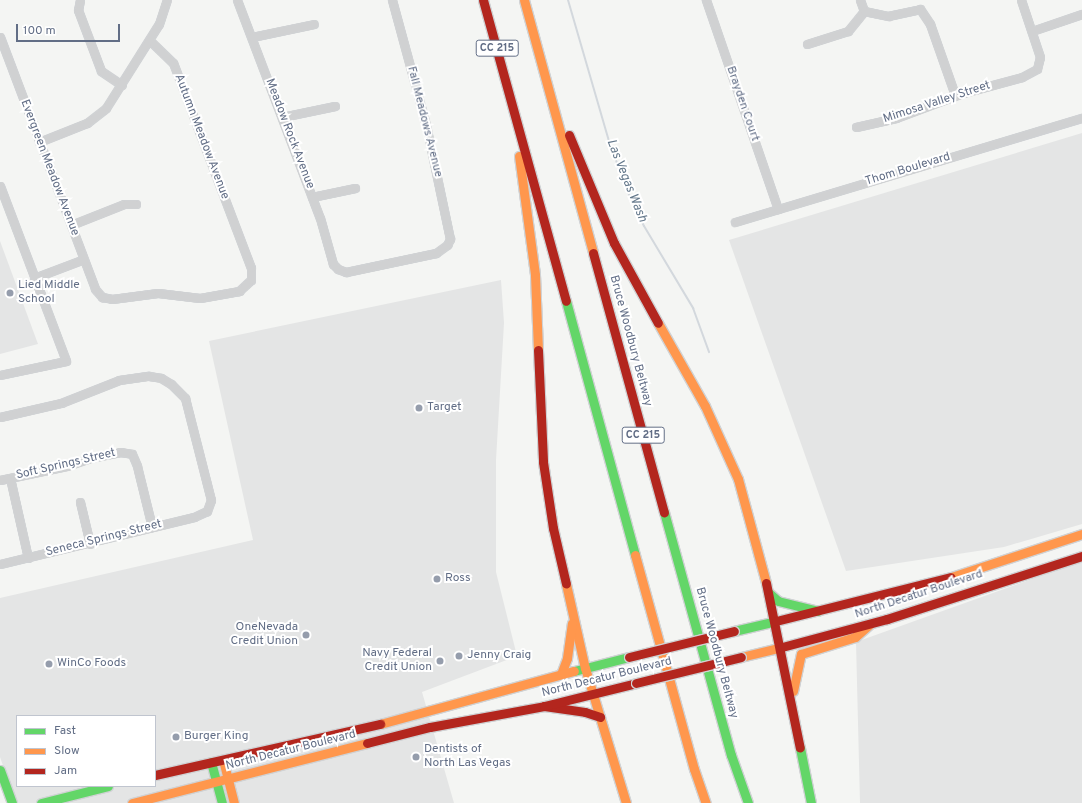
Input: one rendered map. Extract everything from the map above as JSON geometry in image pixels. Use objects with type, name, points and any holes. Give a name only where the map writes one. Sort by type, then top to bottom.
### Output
[{"type":"main road","name":"CC 215","points":[[483,0],[694,769],[706,803]]},
{"type":"main road","name":"Bruce Woodbury Beltway","points":[[524,0],[731,755],[748,803]]},
{"type":"main road","points":[[542,66],[578,160],[614,243],[702,401],[727,453],[749,514],[776,621],[811,803]]},
{"type":"main road","points":[[510,97],[535,275],[544,477],[556,544],[585,668],[626,803]]},
{"type":"main road","name":"North Decatur Boulevard","points":[[156,775],[426,713],[561,674],[961,575],[1082,534]]},
{"type":"main road","name":"North Decatur Boulevard","points":[[132,803],[430,727],[544,706],[782,647],[870,624],[1082,556]]},
{"type":"main road","points":[[768,592],[778,601],[818,611]]},
{"type":"main road","points":[[561,674],[567,658],[573,617]]},
{"type":"main road","points":[[791,699],[801,654],[855,637],[870,624]]},
{"type":"main road","points":[[544,706],[585,712],[600,717]]},
{"type":"main road","points":[[223,760],[234,803]]},
{"type":"main road","points":[[211,762],[222,803]]},
{"type":"main road","points":[[0,770],[12,803]]},
{"type":"main road","points":[[41,803],[104,787]]},
{"type":"street","points":[[80,0],[78,10],[101,71],[122,85]]},
{"type":"street","name":"Meadow Rock Avenue","points":[[237,0],[312,197],[333,264],[338,269]]},
{"type":"street","name":"Fall Meadows Avenue","points":[[338,269],[346,272],[436,253],[447,245],[450,232],[428,132],[392,0]]},
{"type":"street","name":"Brayden Court","points":[[706,0],[778,209]]},
{"type":"street","points":[[860,0],[864,11]]},
{"type":"street","points":[[1021,0],[1032,31],[1082,14]]},
{"type":"street","points":[[39,142],[87,123],[106,108],[122,85],[149,40],[169,2]]},
{"type":"street","points":[[864,11],[888,16],[920,9],[930,24],[955,95]]},
{"type":"street","points":[[807,44],[848,31],[864,11]]},
{"type":"street","points":[[252,37],[314,24]]},
{"type":"street","name":"Mimosa Valley Street","points":[[856,127],[896,118],[955,95],[1022,77],[1039,66],[1040,57],[1032,31]]},
{"type":"street","name":"Evergreen Meadow Avenue","points":[[0,37],[95,289],[102,297]]},
{"type":"street","name":"Autumn Meadow Avenue","points":[[102,297],[112,299],[158,293],[200,298],[222,295],[245,288],[250,280],[250,268],[173,63],[149,40]]},
{"type":"street","points":[[282,117],[335,106]]},
{"type":"street","name":"Thom Boulevard","points":[[735,222],[1082,118]]},
{"type":"street","points":[[0,186],[66,361],[0,375]]},
{"type":"street","points":[[312,197],[355,188]]},
{"type":"street","points":[[71,225],[124,204],[136,204]]},
{"type":"street","points":[[34,278],[84,259]]},
{"type":"street","name":"Seneca Springs Street","points":[[0,416],[61,403],[119,380],[149,376],[171,384],[185,398],[189,409],[211,500],[207,511],[194,517],[104,537],[90,544],[0,564]]},
{"type":"street","name":"Soft Springs Street","points":[[0,480],[120,452],[132,454],[152,526]]},
{"type":"street","points":[[10,478],[28,558]]},
{"type":"street","points":[[80,502],[90,544]]},
{"type":"shaded area","points":[[1082,133],[1082,524],[1004,547],[846,571],[729,240]]},
{"type":"shaded area","name":"Lied Middle School","points":[[0,241],[38,344],[0,354]]},
{"type":"shaded area","points":[[501,280],[504,323],[496,460],[496,572],[517,656],[422,692],[454,803],[16,803],[0,757],[0,598],[253,540],[209,341]]},
{"type":"shaded area","points":[[1082,561],[1082,803],[860,803],[856,642]]},
{"type":"waterway","name":"Las Vegas Wash","points":[[568,0],[609,141],[626,188],[644,226],[693,308],[709,352]]},
{"type":"traffic: fast","points":[[566,301],[635,555]]},
{"type":"traffic: fast","points":[[664,512],[731,755],[748,803]]},
{"type":"traffic: fast","points":[[768,592],[778,601],[818,611]]},
{"type":"traffic: fast","points":[[734,631],[776,621]]},
{"type":"traffic: fast","points":[[574,671],[629,657]]},
{"type":"traffic: fast","points":[[800,748],[811,803]]},
{"type":"traffic: fast","points":[[211,762],[222,803]]},
{"type":"traffic: fast","points":[[0,770],[12,803]]},
{"type":"traffic: fast","points":[[41,803],[104,787]]},
{"type":"traffic: slow","points":[[524,0],[593,253]]},
{"type":"traffic: slow","points":[[519,156],[535,275],[538,350]]},
{"type":"traffic: slow","points":[[658,323],[705,406],[738,479],[766,583]]},
{"type":"traffic: slow","points":[[951,577],[1082,534]]},
{"type":"traffic: slow","points":[[635,555],[694,769],[706,803]]},
{"type":"traffic: slow","points":[[566,584],[585,668],[626,803]]},
{"type":"traffic: slow","points":[[561,674],[567,658],[572,623]]},
{"type":"traffic: slow","points":[[793,691],[801,654],[855,637],[870,624]]},
{"type":"traffic: slow","points":[[741,657],[782,647]]},
{"type":"traffic: slow","points":[[380,724],[574,671]]},
{"type":"traffic: slow","points":[[132,803],[367,743]]},
{"type":"traffic: slow","points":[[223,760],[234,803]]},
{"type":"traffic: jam","points":[[483,0],[566,301]]},
{"type":"traffic: jam","points":[[569,135],[614,243],[658,323]]},
{"type":"traffic: jam","points":[[593,253],[664,512]]},
{"type":"traffic: jam","points":[[538,350],[543,462],[553,528],[566,584]]},
{"type":"traffic: jam","points":[[782,647],[887,619],[1082,556]]},
{"type":"traffic: jam","points":[[776,621],[951,577]]},
{"type":"traffic: jam","points":[[766,583],[800,748]]},
{"type":"traffic: jam","points":[[629,657],[734,631]]},
{"type":"traffic: jam","points":[[636,683],[741,657]]},
{"type":"traffic: jam","points":[[367,743],[430,727],[544,706],[636,683]]},
{"type":"traffic: jam","points":[[544,706],[585,712],[600,717]]},
{"type":"traffic: jam","points":[[156,775],[380,724]]},
{"type":"place","name":"Lied Middle School","points":[[10,293]]},
{"type":"place","name":"Target","points":[[419,408]]},
{"type":"place","name":"Ross","points":[[437,579]]},
{"type":"place","name":"OneNevada Credit Union","points":[[306,635]]},
{"type":"place","name":"Jenny Craig","points":[[459,656]]},
{"type":"place","name":"Navy Federal Credit Union","points":[[440,661]]},
{"type":"place","name":"WinCo Foods","points":[[49,664]]},
{"type":"place","name":"Burger King","points":[[176,737]]},
{"type":"place","name":"Dentists of North Las Vegas","points":[[416,757]]}]
